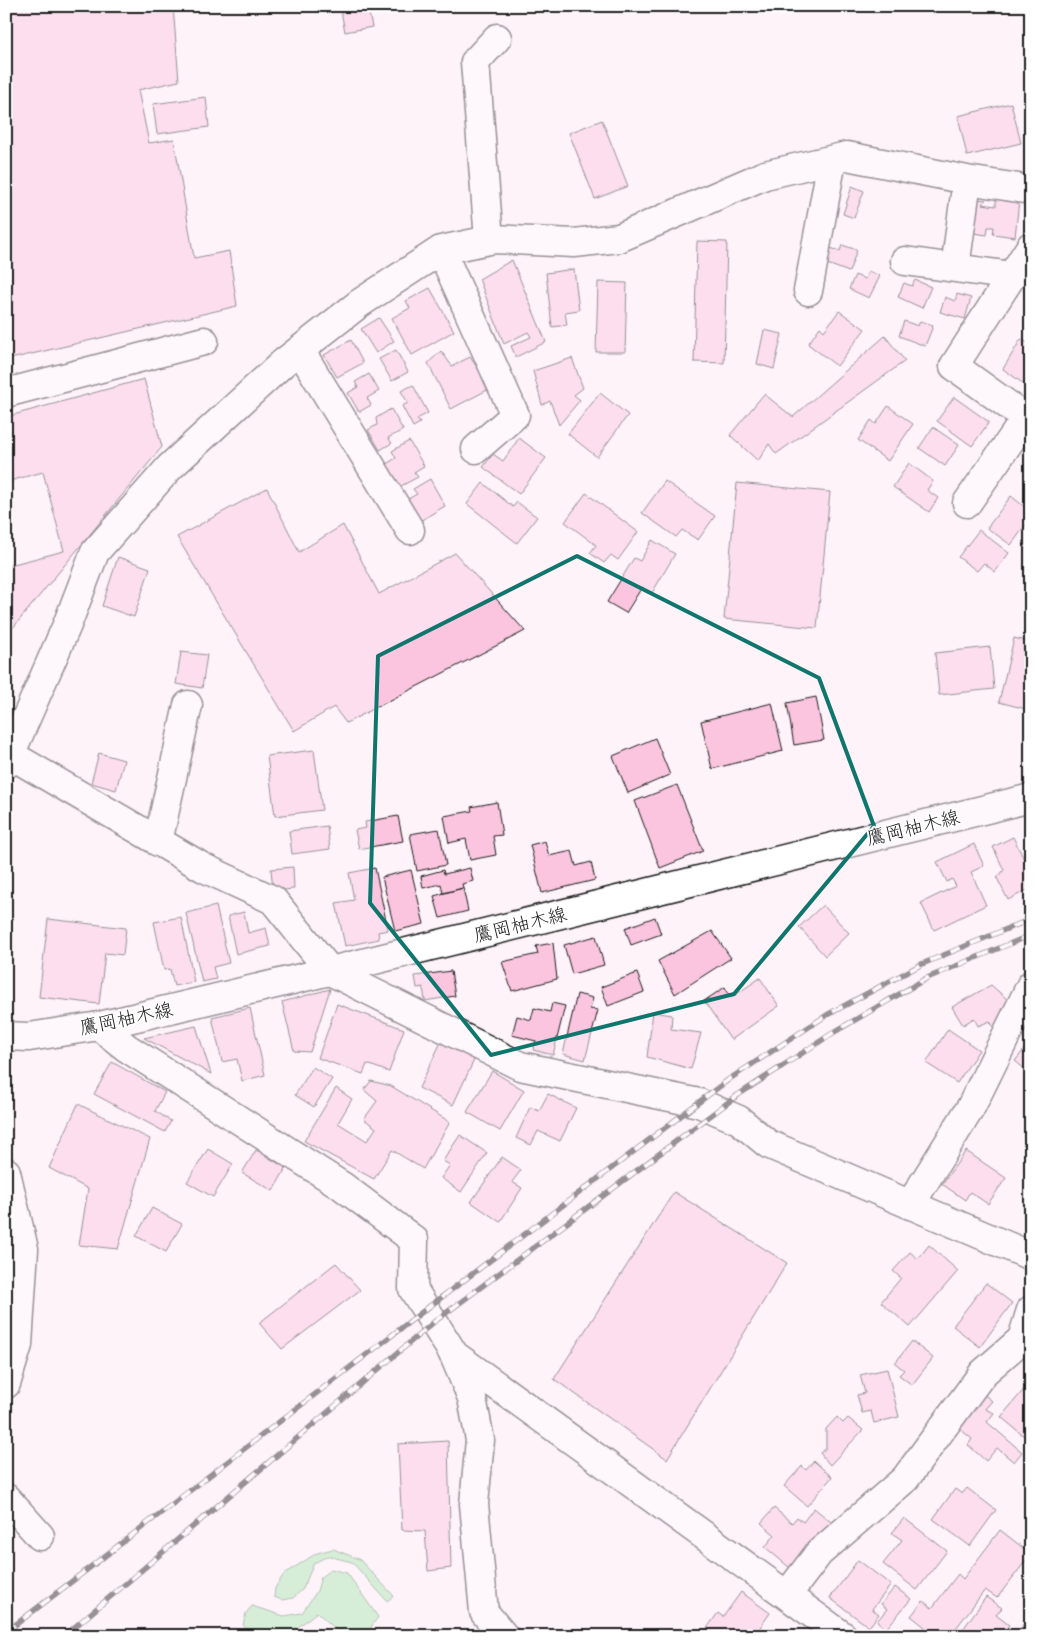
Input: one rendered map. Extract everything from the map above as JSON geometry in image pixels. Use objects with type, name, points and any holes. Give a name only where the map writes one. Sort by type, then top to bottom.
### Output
[{"type":"street","points":[[489,240],[475,62],[497,38]]},
{"type":"street","points":[[1031,190],[968,180],[847,156],[766,175],[619,238],[574,243],[494,238],[441,250],[360,303],[283,363],[170,467],[95,552],[63,634],[9,760],[204,868],[273,900],[330,971],[520,1066],[700,1103],[738,1120],[768,1144],[1031,1256]]},
{"type":"street","points":[[808,291],[832,160]]},
{"type":"street","points":[[955,268],[968,180]]},
{"type":"street","points":[[967,503],[1028,415],[954,366],[1031,246]]},
{"type":"street","points":[[441,250],[515,415],[476,450]]},
{"type":"street","points":[[905,261],[1012,276]]},
{"type":"street","points":[[6,394],[204,341]]},
{"type":"street","points":[[300,350],[410,530]]},
{"type":"street","points":[[158,842],[188,705]]},
{"type":"street","name":"鷹岡柚木線","points":[[6,1036],[29,1036],[99,1026],[1031,798]]},
{"type":"street","points":[[910,1205],[1023,1020],[1031,985]]},
{"type":"street","points":[[99,1026],[128,1048],[342,1186],[414,1240],[413,1289],[453,1353],[472,1398],[480,1440],[474,1504],[484,1612],[504,1636]]},
{"type":"street","points":[[6,1172],[24,1249],[18,1345],[6,1384]]},
{"type":"street","points":[[787,1595],[819,1553],[905,1479],[983,1372],[1022,1339],[1031,1310]]},
{"type":"street","points":[[453,1353],[843,1636]]},
{"type":"street","points":[[6,1498],[40,1536]]},
{"type":"highlighted area","points":[[577,556],[819,678],[874,826],[734,994],[491,1055],[370,903],[378,656]]},
{"type":"green space","points":[[333,1549],[359,1559],[394,1596],[387,1601],[352,1562],[328,1556],[314,1563],[303,1589],[293,1598],[282,1600],[274,1597],[275,1588],[284,1574],[317,1553]]},
{"type":"green space","points":[[331,1569],[347,1573],[378,1617],[365,1634],[343,1636],[317,1612],[287,1636],[255,1636],[243,1625],[246,1613],[252,1606],[284,1616],[302,1613],[317,1591],[321,1577]]},
{"type":"building","points":[[6,6],[173,6],[179,81],[138,90],[149,143],[174,139],[194,258],[229,251],[237,306],[6,360]]},
{"type":"building","points":[[340,6],[387,6],[387,10],[369,13],[372,27],[345,32]]},
{"type":"building","points":[[206,97],[209,127],[157,134],[153,104]]},
{"type":"building","points":[[1011,103],[1021,143],[967,156],[958,116]]},
{"type":"building","points":[[602,120],[628,186],[595,199],[569,133]]},
{"type":"building","points":[[852,186],[864,191],[854,218],[843,214]]},
{"type":"building","points":[[977,199],[986,200],[982,204],[996,206],[996,199],[1019,200],[1015,237],[993,234],[994,227],[988,227],[987,235],[973,233]]},
{"type":"building","points":[[697,241],[727,242],[724,363],[694,362]]},
{"type":"building","points":[[842,245],[857,250],[849,272],[822,262],[827,247],[840,251]]},
{"type":"building","points":[[512,260],[546,342],[516,357],[511,346],[531,337],[528,332],[504,344],[479,279]]},
{"type":"building","points":[[574,269],[579,310],[565,312],[567,325],[552,327],[546,273]]},
{"type":"building","points":[[868,271],[880,276],[869,298],[849,289],[855,275],[865,279]]},
{"type":"building","points":[[915,280],[931,287],[922,308],[898,297],[904,283],[912,286]]},
{"type":"building","points":[[598,282],[627,283],[625,352],[596,352]]},
{"type":"building","points":[[430,288],[454,331],[412,355],[392,318],[410,308],[406,301]]},
{"type":"building","points":[[957,294],[971,298],[965,319],[940,312],[945,297],[955,301]]},
{"type":"building","points":[[839,311],[865,329],[837,366],[808,344],[820,327],[824,331]]},
{"type":"building","points":[[379,318],[394,341],[376,353],[361,329]]},
{"type":"building","points":[[904,321],[918,326],[920,321],[933,326],[925,346],[899,336]]},
{"type":"building","points":[[764,330],[782,334],[774,369],[757,364]]},
{"type":"building","points":[[885,336],[905,361],[776,454],[769,444],[758,461],[730,435],[764,394],[793,417]]},
{"type":"building","points":[[1021,339],[1031,345],[1031,373],[1024,384],[1003,369]]},
{"type":"building","points":[[351,340],[363,363],[337,377],[324,355]]},
{"type":"building","points":[[396,350],[408,372],[392,381],[379,359]]},
{"type":"building","points":[[441,351],[452,366],[470,357],[491,388],[451,409],[428,363]]},
{"type":"building","points":[[572,358],[583,388],[574,395],[580,400],[559,425],[550,401],[542,405],[533,371]]},
{"type":"building","points":[[369,374],[379,391],[367,398],[371,405],[359,412],[348,393],[358,387],[355,382]]},
{"type":"building","points":[[144,379],[162,447],[12,629],[6,608],[6,566],[64,551],[43,472],[6,482],[6,417]]},
{"type":"building","points":[[413,385],[428,413],[417,419],[420,423],[413,427],[402,406],[408,403],[401,391]]},
{"type":"building","points":[[600,393],[628,415],[597,457],[568,434]]},
{"type":"building","points":[[954,397],[989,422],[972,446],[937,421]]},
{"type":"building","points":[[888,406],[913,424],[888,461],[858,440],[871,420],[876,424]]},
{"type":"building","points":[[391,409],[403,430],[388,438],[392,443],[380,450],[368,430],[377,425],[376,418]]},
{"type":"building","points":[[933,427],[959,445],[945,466],[919,448]]},
{"type":"building","points":[[519,438],[546,458],[519,494],[483,467],[493,454],[503,461]]},
{"type":"building","points":[[409,441],[424,466],[414,472],[418,477],[399,487],[385,465],[396,458],[392,451]]},
{"type":"building","points":[[909,463],[933,481],[927,490],[938,498],[929,512],[893,487]]},
{"type":"building","points":[[430,479],[445,506],[420,521],[408,499],[417,494],[413,489]]},
{"type":"building","points":[[665,481],[715,516],[698,540],[682,530],[676,537],[642,513]]},
{"type":"building","points":[[483,483],[513,507],[517,502],[537,517],[517,543],[467,504]]},
{"type":"building","points":[[737,483],[830,492],[817,628],[724,619]]},
{"type":"building","points":[[267,488],[299,552],[343,525],[379,594],[455,553],[525,631],[346,723],[334,707],[294,731],[177,537]]},
{"type":"building","points":[[586,493],[638,532],[618,560],[611,555],[604,563],[590,553],[596,545],[565,522]]},
{"type":"building","points":[[1011,496],[1031,512],[1031,518],[1011,545],[987,528]]},
{"type":"building","points":[[979,530],[1009,553],[995,572],[984,563],[977,571],[958,557]]},
{"type":"building","points":[[652,540],[675,554],[652,593],[642,587],[626,613],[607,602],[634,558],[640,561]]},
{"type":"building","points":[[118,557],[150,568],[134,617],[102,606]]},
{"type":"building","points":[[1014,638],[1031,642],[1030,710],[999,702]]},
{"type":"building","points":[[990,647],[994,689],[939,695],[935,653]]},
{"type":"building","points":[[181,652],[207,655],[202,688],[176,684]]},
{"type":"building","points":[[816,697],[824,740],[794,745],[787,703]]},
{"type":"building","points":[[772,703],[783,751],[712,769],[701,721]]},
{"type":"building","points":[[655,738],[670,775],[628,793],[613,756]]},
{"type":"building","points":[[314,750],[322,810],[275,816],[267,756]]},
{"type":"building","points":[[99,753],[124,760],[116,790],[91,783]]},
{"type":"building","points":[[677,785],[703,851],[660,868],[635,801]]},
{"type":"building","points":[[497,802],[502,835],[493,836],[496,855],[470,860],[466,839],[449,843],[444,816],[472,811],[471,807]]},
{"type":"building","points":[[398,816],[403,841],[359,849],[355,830],[366,828],[365,822]]},
{"type":"building","points":[[327,826],[330,849],[292,854],[289,831]]},
{"type":"building","points":[[439,829],[446,865],[417,871],[410,834]]},
{"type":"building","points":[[1013,837],[1031,873],[1031,888],[1008,900],[997,878],[1004,870],[993,847]]},
{"type":"building","points":[[545,841],[549,856],[572,851],[576,866],[591,862],[595,880],[542,893],[530,845]]},
{"type":"building","points":[[974,844],[984,866],[971,872],[986,905],[934,930],[921,903],[956,886],[952,879],[947,882],[937,862]]},
{"type":"building","points":[[293,867],[294,889],[273,891],[271,869]]},
{"type":"building","points":[[375,868],[388,930],[378,932],[379,939],[345,946],[336,903],[354,900],[349,873]]},
{"type":"building","points":[[470,868],[473,881],[462,884],[463,888],[443,893],[441,884],[423,888],[421,876],[443,870],[444,874]]},
{"type":"building","points":[[411,870],[424,924],[395,931],[382,877]]},
{"type":"building","points":[[463,888],[468,911],[440,918],[434,896]]},
{"type":"building","points":[[823,905],[849,933],[825,956],[799,927]]},
{"type":"building","points":[[216,906],[229,963],[213,967],[216,979],[202,982],[186,913]]},
{"type":"building","points":[[244,912],[248,933],[266,928],[270,946],[236,954],[228,916]]},
{"type":"building","points":[[181,917],[194,982],[174,986],[170,969],[164,970],[154,922]]},
{"type":"building","points":[[655,917],[661,934],[631,945],[625,928]]},
{"type":"building","points":[[48,919],[126,928],[123,955],[105,953],[99,1004],[39,997]]},
{"type":"building","points":[[712,931],[731,958],[675,994],[658,961]]},
{"type":"building","points":[[596,936],[604,965],[572,974],[564,945]]},
{"type":"building","points":[[553,943],[557,979],[512,991],[502,962],[538,954],[536,946]]},
{"type":"building","points":[[451,971],[455,996],[425,1001],[423,987],[417,988],[415,976]]},
{"type":"building","points":[[637,973],[644,992],[608,1006],[601,987]]},
{"type":"building","points":[[760,978],[779,1006],[731,1040],[704,1001],[725,987],[731,998]]},
{"type":"building","points":[[991,985],[1008,1000],[1000,1021],[993,1027],[990,1021],[978,1026],[974,1018],[963,1025],[952,1007]]},
{"type":"building","points":[[330,989],[310,1052],[294,1051],[282,1002]]},
{"type":"building","points":[[577,994],[593,998],[590,1009],[598,1010],[585,1060],[563,1054]]},
{"type":"building","points":[[552,1003],[565,1006],[553,1055],[533,1050],[536,1041],[512,1035],[517,1016],[531,1020],[534,1008],[550,1012]]},
{"type":"building","points":[[337,1004],[404,1029],[389,1072],[367,1064],[363,1074],[318,1058]]},
{"type":"building","points":[[250,1008],[265,1075],[242,1081],[237,1059],[222,1062],[212,1017]]},
{"type":"building","points":[[653,1012],[672,1015],[671,1029],[701,1033],[691,1069],[647,1057]]},
{"type":"building","points":[[196,1026],[211,1074],[144,1038]]},
{"type":"building","points":[[948,1029],[979,1050],[957,1083],[926,1063]]},
{"type":"building","points":[[1031,1041],[1031,1074],[1015,1061]]},
{"type":"building","points":[[441,1042],[475,1058],[453,1105],[419,1088]]},
{"type":"building","points":[[112,1062],[165,1092],[155,1111],[171,1121],[165,1132],[94,1094]]},
{"type":"building","points":[[313,1067],[332,1079],[314,1107],[295,1095]]},
{"type":"building","points":[[492,1071],[524,1090],[500,1131],[467,1112]]},
{"type":"building","points":[[371,1081],[391,1086],[450,1122],[423,1169],[392,1150],[374,1179],[304,1141],[336,1088],[352,1099],[338,1123],[367,1141],[376,1128],[364,1119],[377,1101],[364,1090]]},
{"type":"building","points":[[548,1094],[576,1108],[560,1141],[538,1131],[531,1145],[516,1138],[530,1107],[539,1111]]},
{"type":"building","points":[[78,1104],[150,1139],[118,1249],[79,1245],[88,1189],[49,1168]]},
{"type":"building","points":[[460,1135],[487,1153],[461,1192],[441,1178],[450,1165],[443,1161]]},
{"type":"building","points":[[208,1149],[233,1164],[213,1197],[187,1182]]},
{"type":"building","points":[[256,1150],[286,1168],[273,1191],[242,1173]]},
{"type":"building","points":[[966,1151],[1006,1178],[988,1204],[970,1192],[965,1200],[942,1184]]},
{"type":"building","points":[[502,1157],[521,1170],[512,1182],[522,1188],[500,1222],[471,1202]]},
{"type":"building","points":[[1031,1160],[1031,1173],[1025,1169]]},
{"type":"building","points":[[674,1192],[787,1263],[667,1459],[554,1379]]},
{"type":"building","points":[[152,1208],[182,1224],[166,1252],[136,1236]]},
{"type":"building","points":[[929,1245],[958,1271],[910,1327],[881,1302],[901,1278],[893,1271],[910,1252],[918,1259]]},
{"type":"building","points":[[336,1263],[360,1290],[282,1349],[259,1323]]},
{"type":"building","points":[[986,1283],[1012,1303],[980,1347],[953,1326]]},
{"type":"building","points":[[912,1341],[933,1358],[912,1385],[899,1375],[904,1370],[895,1363]]},
{"type":"building","points":[[887,1369],[899,1417],[874,1423],[871,1411],[862,1413],[857,1395],[865,1393],[860,1375]]},
{"type":"building","points":[[1031,1381],[1031,1442],[1001,1417]]},
{"type":"building","points":[[981,1392],[992,1401],[985,1409],[994,1413],[987,1422],[1022,1452],[1014,1462],[997,1448],[986,1461],[968,1445],[972,1439],[954,1424]]},
{"type":"building","points":[[837,1417],[843,1423],[848,1418],[863,1430],[830,1465],[820,1453],[826,1448],[826,1429]]},
{"type":"building","points":[[448,1441],[451,1568],[428,1571],[425,1531],[402,1530],[398,1444]]},
{"type":"building","points":[[814,1461],[832,1477],[807,1506],[784,1486],[802,1466],[806,1470]]},
{"type":"building","points":[[967,1488],[996,1510],[970,1546],[933,1519],[955,1489],[962,1494]]},
{"type":"building","points":[[774,1508],[792,1523],[797,1517],[803,1522],[814,1508],[836,1526],[796,1573],[765,1547],[775,1535],[761,1523]]},
{"type":"building","points":[[904,1518],[947,1551],[917,1590],[883,1564],[902,1540],[892,1533]]},
{"type":"building","points":[[1000,1530],[1031,1554],[997,1598],[985,1590],[950,1636],[919,1634],[925,1627],[911,1616],[923,1601],[932,1608],[958,1574],[963,1579]]},
{"type":"building","points":[[858,1560],[891,1585],[872,1609],[879,1614],[869,1627],[830,1598]]},
{"type":"building","points":[[895,1587],[911,1599],[886,1629],[877,1621],[887,1609],[881,1604]]},
{"type":"building","points":[[741,1592],[770,1613],[754,1636],[702,1635],[718,1613],[723,1617]]},
{"type":"building","points":[[986,1597],[1002,1608],[996,1615],[1009,1625],[1001,1636],[958,1636]]},
{"type":"building","points":[[1026,1620],[1031,1623],[1031,1636],[1016,1636]]},
{"type":"building","points":[[794,1629],[803,1636],[789,1636]]},
{"type":"railway","points":[[6,1632],[426,1309],[728,1080],[827,1015],[922,964],[1031,919]]},
{"type":"railway","points":[[64,1636],[434,1322],[738,1095],[836,1031],[927,978],[1031,935]]}]
